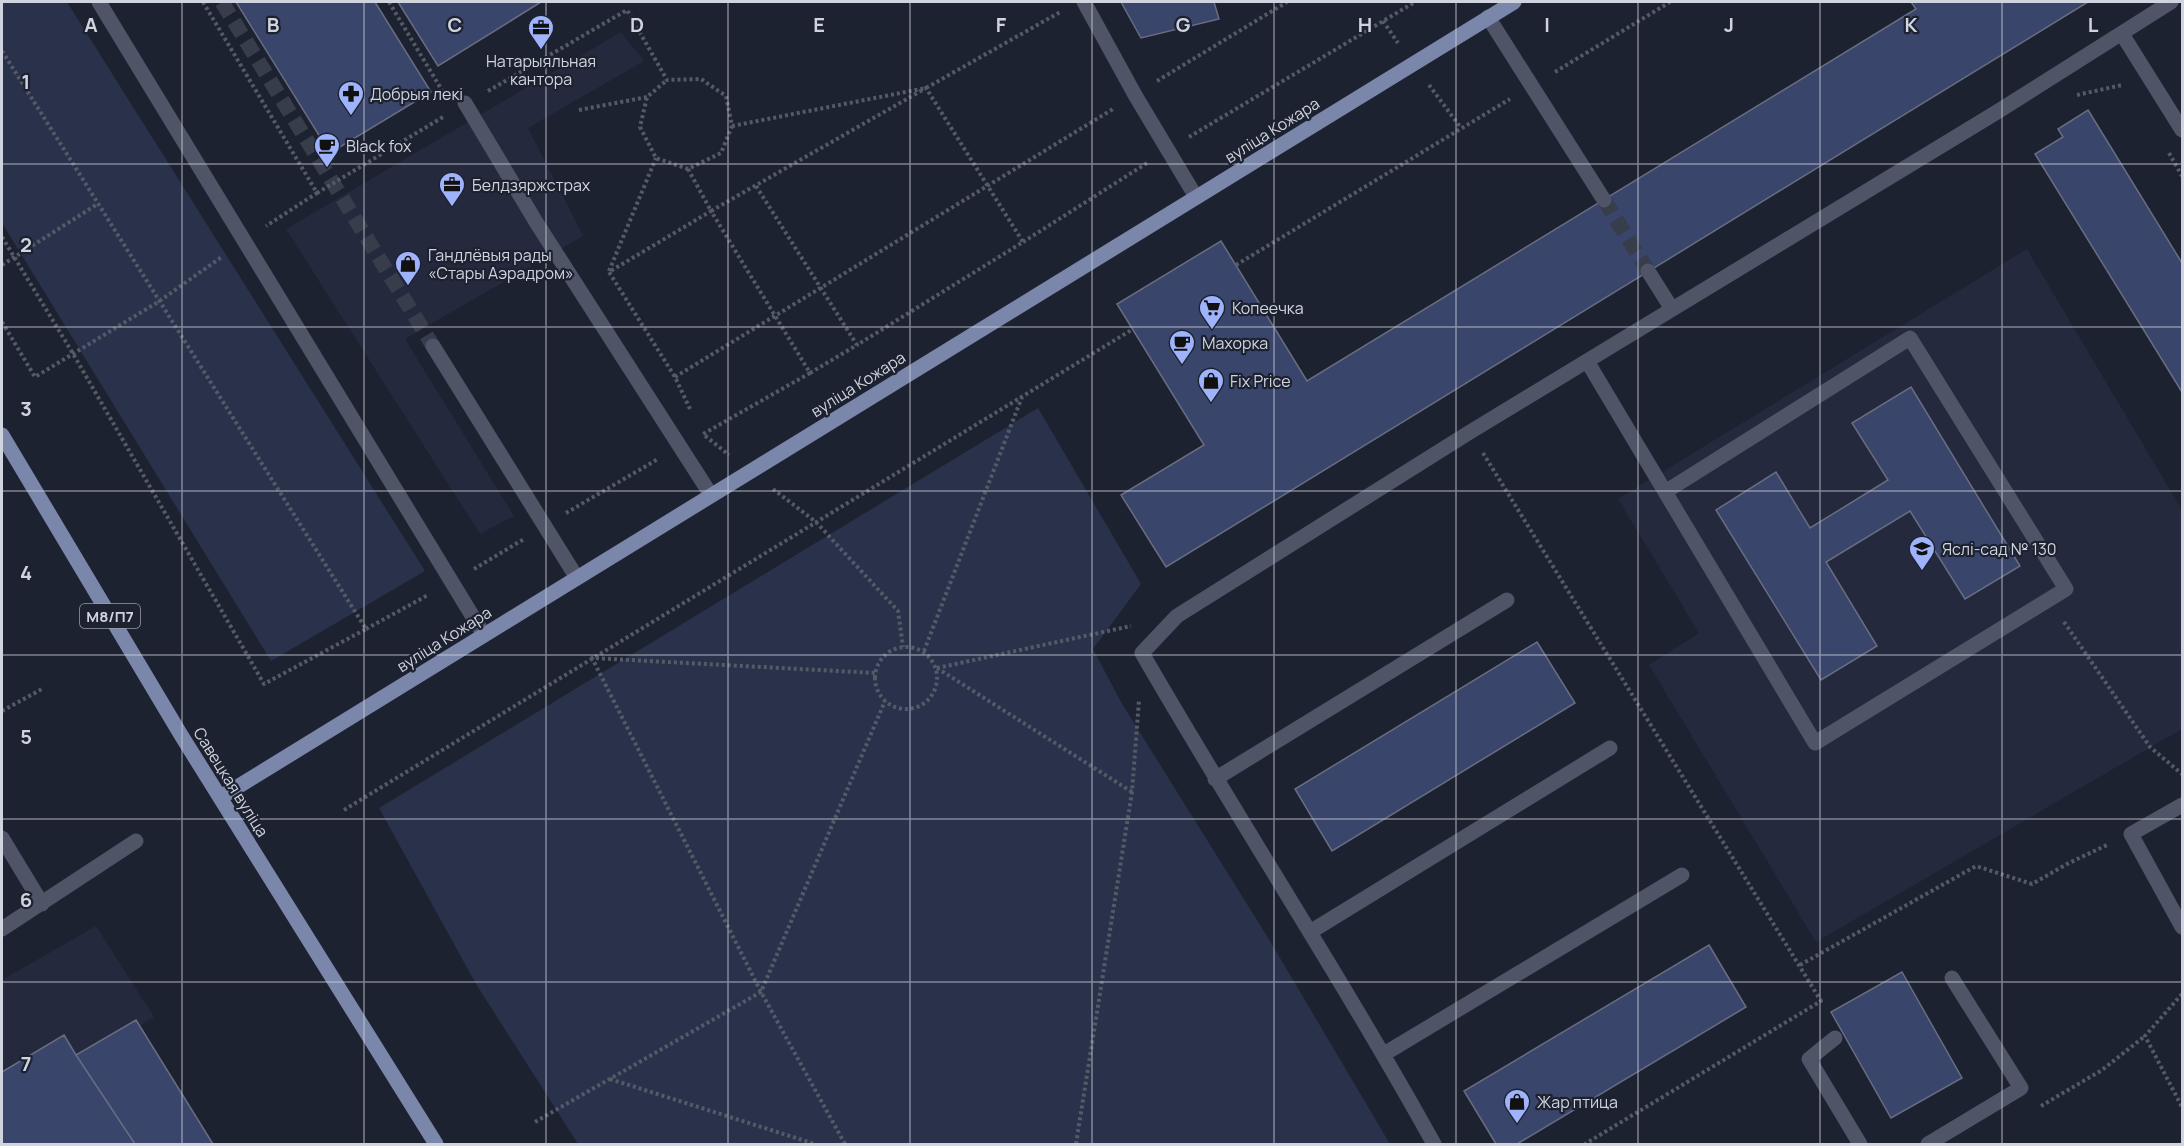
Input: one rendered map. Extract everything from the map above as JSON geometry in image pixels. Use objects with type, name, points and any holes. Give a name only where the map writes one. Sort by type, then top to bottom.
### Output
[{"type":"main road","name":"вуліца Кожара","points":[[220,797],[1514,2]]},
{"type":"main road","name":"Савецкая вуліца","points":[[2,435],[220,797],[436,1144]]},
{"type":"lane","points":[[99,2],[484,635]]},
{"type":"lane","points":[[1084,2],[1135,95],[1197,197]]},
{"type":"lane","points":[[1434,1144],[1384,1054],[1215,779],[1142,653],[1177,616],[1470,432],[2171,2]]},
{"type":"lane","points":[[1488,17],[1604,200]]},
{"type":"lane","points":[[2122,34],[2182,130]]},
{"type":"lane","points":[[465,103],[678,447],[711,495]]},
{"type":"lane","points":[[1648,271],[1672,309]]},
{"type":"lane","points":[[1587,361],[1665,492],[1815,743],[2066,589],[1910,338],[1665,492]]},
{"type":"lane","points":[[433,346],[577,578]]},
{"type":"lane","points":[[1215,779],[1507,600]]},
{"type":"lane","points":[[1310,932],[1610,748]]},
{"type":"lane","points":[[2182,806],[2131,834],[2182,927]]},
{"type":"lane","points":[[2,838],[42,904]]},
{"type":"lane","points":[[2,929],[136,841]]},
{"type":"lane","points":[[1384,1054],[1682,875]]},
{"type":"lane","points":[[1928,1144],[2021,1088],[1952,978]]},
{"type":"lane","points":[[1835,1038],[1809,1059],[1860,1144]]},
{"type":"path","points":[[389,2],[443,92],[465,103]]},
{"type":"path","points":[[675,377],[1287,2]]},
{"type":"path","points":[[678,447],[857,345],[1168,149],[1415,2]]},
{"type":"path","points":[[1236,265],[1670,2]]},
{"type":"path","points":[[609,272],[711,211],[1069,7]]},
{"type":"path","points":[[317,193],[465,103],[627,10],[668,80]]},
{"type":"path","points":[[2,51],[96,205],[366,629]]},
{"type":"path","points":[[579,110],[647,97],[668,80],[702,79],[726,96],[732,126],[721,153],[688,169]]},
{"type":"path","points":[[926,88],[1023,242]]},
{"type":"path","points":[[732,126],[926,88]]},
{"type":"path","points":[[647,97],[640,127],[656,158],[688,169],[711,211],[810,373]]},
{"type":"path","points":[[609,272],[656,158]]},
{"type":"path","points":[[756,186],[857,345]]},
{"type":"path","points":[[2,265],[96,205]]},
{"type":"path","points":[[2,237],[72,352],[264,684],[451,582]]},
{"type":"path","points":[[609,272],[675,377],[693,415]]},
{"type":"path","points":[[2,321],[35,377]]},
{"type":"path","points":[[344,810],[1133,329]]},
{"type":"path","points":[[2,333],[6,330]]},
{"type":"path","points":[[924,651],[1022,396]]},
{"type":"path","points":[[698,424],[703,434],[816,522],[898,611],[903,646]]},
{"type":"path","points":[[1470,432],[1821,1000],[1585,1144]]},
{"type":"path","points":[[2049,600],[2150,747],[2182,774]]},
{"type":"path","points":[[937,668],[1131,625],[1142,653],[1132,792],[1076,1144]]},
{"type":"path","points":[[937,668],[936,688],[924,705],[903,710],[885,701],[876,689],[875,673],[884,655],[903,646],[924,651],[937,668],[1132,792]]},
{"type":"path","points":[[592,658],[875,673]]},
{"type":"path","points":[[592,658],[761,992],[844,1144]]},
{"type":"path","points":[[2,711],[42,689]]},
{"type":"path","points":[[536,1122],[761,992],[885,701]]},
{"type":"path","points":[[1800,965],[1976,866],[2032,884],[2067,864],[2131,834]]},
{"type":"path","points":[[2034,1110],[2102,1070],[2145,1036],[2182,994]]},
{"type":"path","points":[[2145,1036],[2182,1107]]},
{"type":"path","points":[[609,1079],[815,1144]]},
{"type":"shaded area","points":[[2,2],[67,2],[425,571],[271,661],[2,223]]},
{"type":"shaded area","name":"Гандлёвыя рады «Стары Аэрадром»","points":[[621,32],[644,61],[528,128],[583,236],[405,339],[514,516],[480,534],[286,229]]},
{"type":"shaded area","name":"Яслі-сад № 130","points":[[2027,249],[2182,510],[2182,729],[1816,942],[1649,665],[1699,633],[1618,499]]},
{"type":"shaded area","points":[[1038,408],[1141,584],[1093,649],[1121,702],[1270,941],[1390,1144],[578,1144],[476,984],[379,808]]},
{"type":"shaded area","points":[[96,926],[154,1017],[82,1061],[135,1144],[2,1144],[2,980]]},
{"type":"building","points":[[236,2],[375,2],[431,92],[330,153]]},
{"type":"building","points":[[398,2],[541,2],[438,66]]},
{"type":"building","points":[[1121,2],[1214,2],[1219,19],[1141,38]]},
{"type":"building","points":[[1911,2],[2088,2],[1166,567],[1121,495],[1204,445],[1117,304],[1221,241],[1307,381],[1916,9]]},
{"type":"building","points":[[2088,110],[2182,263],[2182,392],[2035,154],[2063,137],[2058,129]]},
{"type":"building","points":[[1911,387],[2020,566],[1965,599],[1910,511],[1826,562],[1877,646],[1821,680],[1716,510],[1776,472],[1810,528],[1888,480],[1852,423]]},
{"type":"building","points":[[1537,642],[1575,703],[1332,851],[1295,789]]},
{"type":"building","points":[[1709,945],[1746,1007],[1517,1144],[1496,1144],[1464,1091]]},
{"type":"building","points":[[1902,972],[1962,1078],[1891,1118],[1831,1012]]},
{"type":"building","points":[[136,1020],[213,1144],[135,1144],[76,1055]]},
{"type":"building","points":[[64,1035],[135,1144],[2,1144],[2,1072]]},
{"type":"tunnel","points":[[222,2],[433,346]]},
{"type":"tunnel","points":[[1604,200],[1648,271]]},
{"type":"place","name":"Натарыяльная кантора","points":[[541,51]]},
{"type":"place","name":"Добрыя лекі","points":[[351,117]]},
{"type":"place","name":"Black fox","points":[[327,169]]},
{"type":"place","name":"Белдзяржстрах","points":[[452,208]]},
{"type":"place","name":"Гандлёвыя рады «Стары Аэрадром»","points":[[408,287]]},
{"type":"place","name":"Копеечка","points":[[1212,331]]},
{"type":"place","name":"Махорка","points":[[1182,366]]},
{"type":"place","name":"Fix Price","points":[[1211,404]]},
{"type":"place","name":"Яслі-сад № 130","points":[[1922,572]]},
{"type":"place","name":"Жар птица","points":[[1517,1125]]}]
